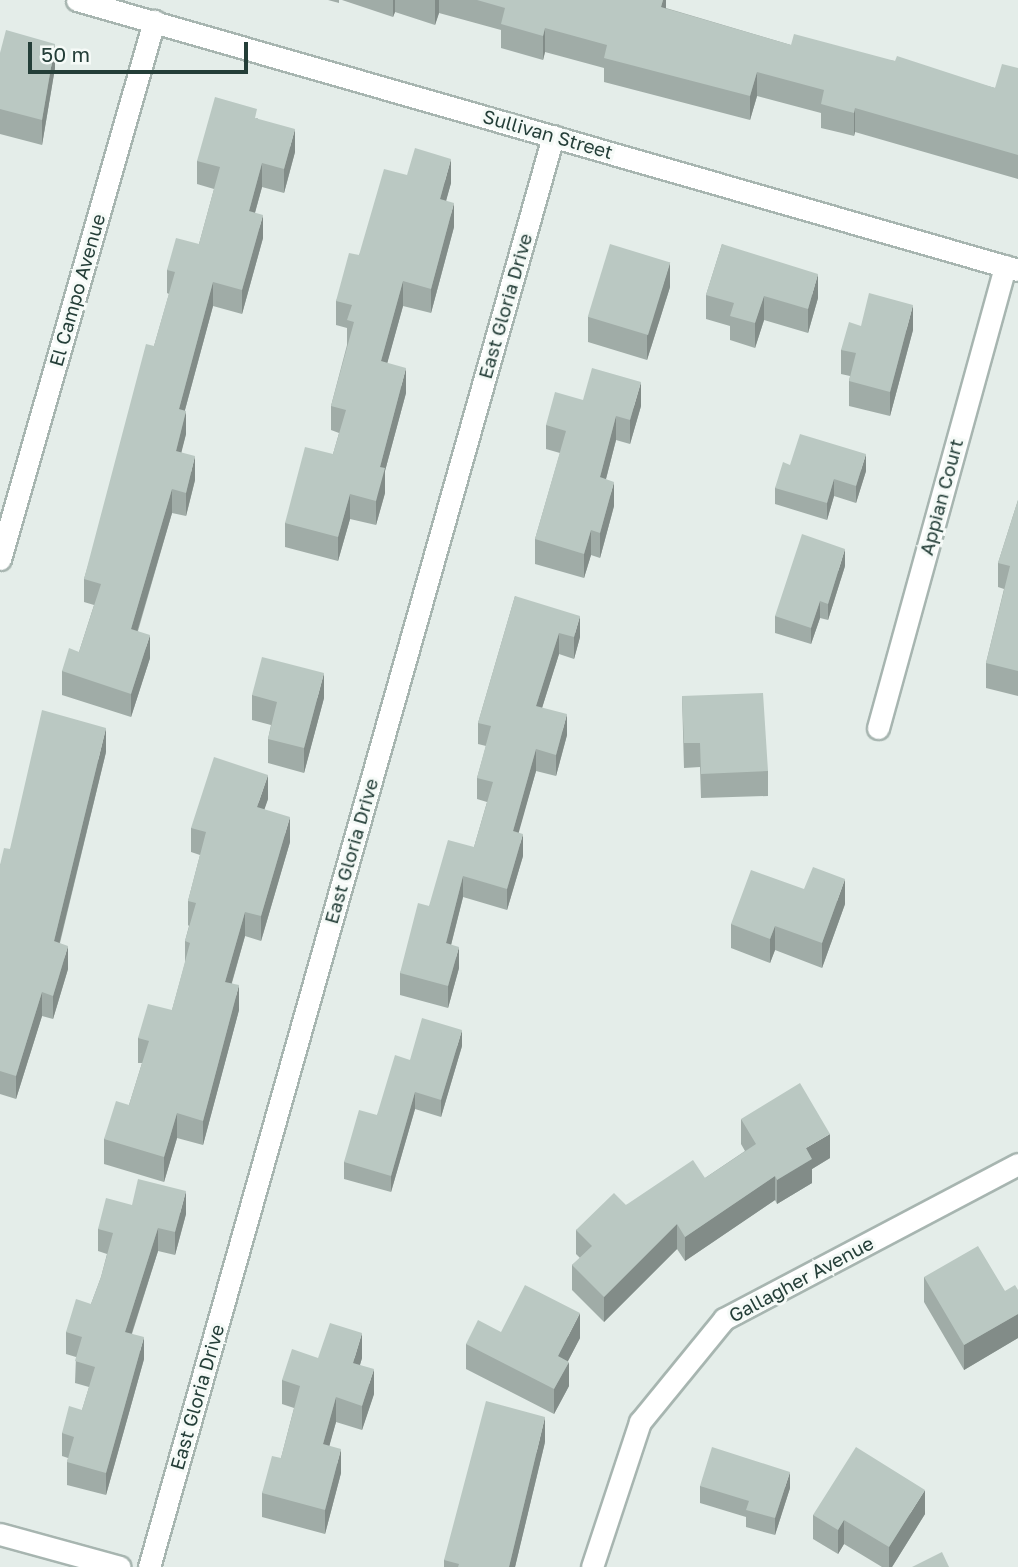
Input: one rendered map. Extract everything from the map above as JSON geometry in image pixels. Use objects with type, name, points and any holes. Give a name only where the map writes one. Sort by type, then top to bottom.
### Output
[{"type":"street","name":"Sullivan Street","points":[[78,0],[1012,268]]},
{"type":"street","name":"El Campo Avenue","points":[[0,559],[154,22]]},
{"type":"street","name":"East Gloria Drive","points":[[149,1567],[553,136]]},
{"type":"street","name":"Appian Court","points":[[878,729],[1012,268]]},
{"type":"street","name":"Gallagher Avenue","points":[[597,1565],[640,1422],[724,1319],[1018,1164]]},
{"type":"street","points":[[0,1534],[120,1567]]},
{"type":"building","points":[[477,0],[663,0],[661,7],[791,45],[794,34],[895,61],[897,56],[995,88],[1002,64],[1018,68],[1018,155],[855,108],[854,113],[821,104],[824,90],[757,72],[750,96],[604,58],[607,45],[545,28],[543,36],[501,24],[505,8]]},
{"type":"building","points":[[6,30],[55,44],[42,120],[0,109],[0,53]]},
{"type":"building","points":[[215,97],[257,109],[255,118],[295,129],[284,169],[262,163],[249,211],[263,215],[242,290],[213,282],[179,409],[186,411],[176,451],[195,456],[186,493],[172,489],[131,629],[150,635],[131,694],[62,671],[69,648],[79,652],[101,584],[84,579],[146,344],[154,346],[175,272],[167,270],[176,238],[199,244],[220,167],[197,161]]},
{"type":"building","points":[[415,148],[451,159],[440,199],[454,203],[431,289],[403,281],[381,361],[406,368],[380,467],[385,468],[376,501],[350,494],[338,537],[285,523],[305,447],[333,454],[346,410],[331,406],[354,322],[347,320],[352,305],[336,301],[349,253],[359,255],[384,169],[407,175]]},
{"type":"building","points":[[610,244],[670,262],[648,335],[588,317]]},
{"type":"building","points":[[722,244],[818,274],[808,309],[764,296],[755,323],[730,316],[734,303],[706,295]]},
{"type":"building","points":[[869,293],[913,305],[890,392],[849,381],[856,353],[841,350],[849,322],[861,326]]},
{"type":"building","points":[[592,368],[641,382],[630,420],[616,416],[600,477],[614,482],[600,533],[591,530],[584,554],[535,539],[566,431],[546,425],[555,392],[583,400]]},
{"type":"building","points":[[800,434],[866,454],[856,486],[834,479],[827,503],[775,488],[783,462],[790,465]]},
{"type":"building","points":[[1018,500],[1018,671],[986,663],[1010,566],[998,563]]},
{"type":"building","points":[[802,534],[845,549],[828,604],[820,601],[811,628],[775,616]]},
{"type":"building","points":[[515,596],[580,616],[574,637],[559,633],[536,706],[567,714],[556,755],[536,749],[513,831],[523,834],[507,889],[463,876],[446,943],[459,947],[448,986],[400,973],[418,903],[429,906],[448,840],[474,847],[493,782],[477,778],[491,726],[478,723]]},
{"type":"building","points":[[262,657],[324,673],[304,748],[268,739],[277,702],[252,695]]},
{"type":"building","points":[[763,693],[768,771],[701,774],[700,743],[684,743],[682,696]]},
{"type":"building","points":[[42,710],[106,728],[54,941],[68,946],[53,996],[42,992],[16,1076],[0,1071],[0,865],[4,848],[10,849]]},
{"type":"building","points":[[214,757],[268,775],[257,807],[290,817],[261,916],[245,912],[225,982],[239,985],[203,1121],[177,1113],[164,1157],[104,1139],[116,1101],[129,1105],[149,1041],[138,1038],[148,1004],[172,1010],[190,943],[185,941],[196,903],[188,901],[206,832],[191,828]]},
{"type":"building","points":[[813,867],[845,879],[822,943],[775,926],[770,939],[731,924],[751,870],[804,889]]},
{"type":"building","points":[[422,1018],[462,1030],[441,1100],[415,1092],[391,1176],[344,1162],[359,1110],[377,1115],[395,1055],[410,1060]]},
{"type":"building","points":[[800,1083],[830,1134],[806,1148],[812,1159],[777,1180],[775,1176],[685,1237],[677,1224],[604,1297],[572,1265],[592,1246],[576,1230],[614,1193],[626,1205],[693,1160],[705,1178],[756,1144],[741,1119]]},
{"type":"building","points":[[138,1179],[186,1191],[175,1232],[158,1228],[125,1332],[144,1337],[106,1473],[67,1462],[74,1437],[62,1433],[69,1406],[82,1410],[95,1367],[75,1361],[82,1337],[66,1332],[76,1299],[91,1304],[101,1277],[113,1233],[98,1229],[106,1198],[132,1205]]},
{"type":"building","points":[[978,1246],[1005,1291],[1015,1285],[1018,1290],[1018,1314],[964,1345],[924,1277]]},
{"type":"building","points":[[525,1285],[580,1313],[558,1356],[569,1362],[554,1389],[466,1344],[478,1320],[501,1332]]},
{"type":"building","points":[[330,1323],[362,1333],[353,1363],[374,1369],[362,1406],[336,1397],[323,1444],[341,1449],[325,1510],[262,1493],[272,1456],[281,1458],[300,1386],[282,1380],[292,1349],[318,1358]]},
{"type":"building","points":[[486,1401],[545,1417],[509,1567],[458,1567],[459,1564],[444,1560]]},
{"type":"building","points":[[712,1447],[790,1472],[775,1518],[746,1510],[749,1501],[700,1486]]},
{"type":"building","points":[[856,1447],[925,1490],[889,1547],[844,1520],[838,1530],[813,1515]]},
{"type":"building","points":[[942,1552],[949,1567],[912,1567]]}]
